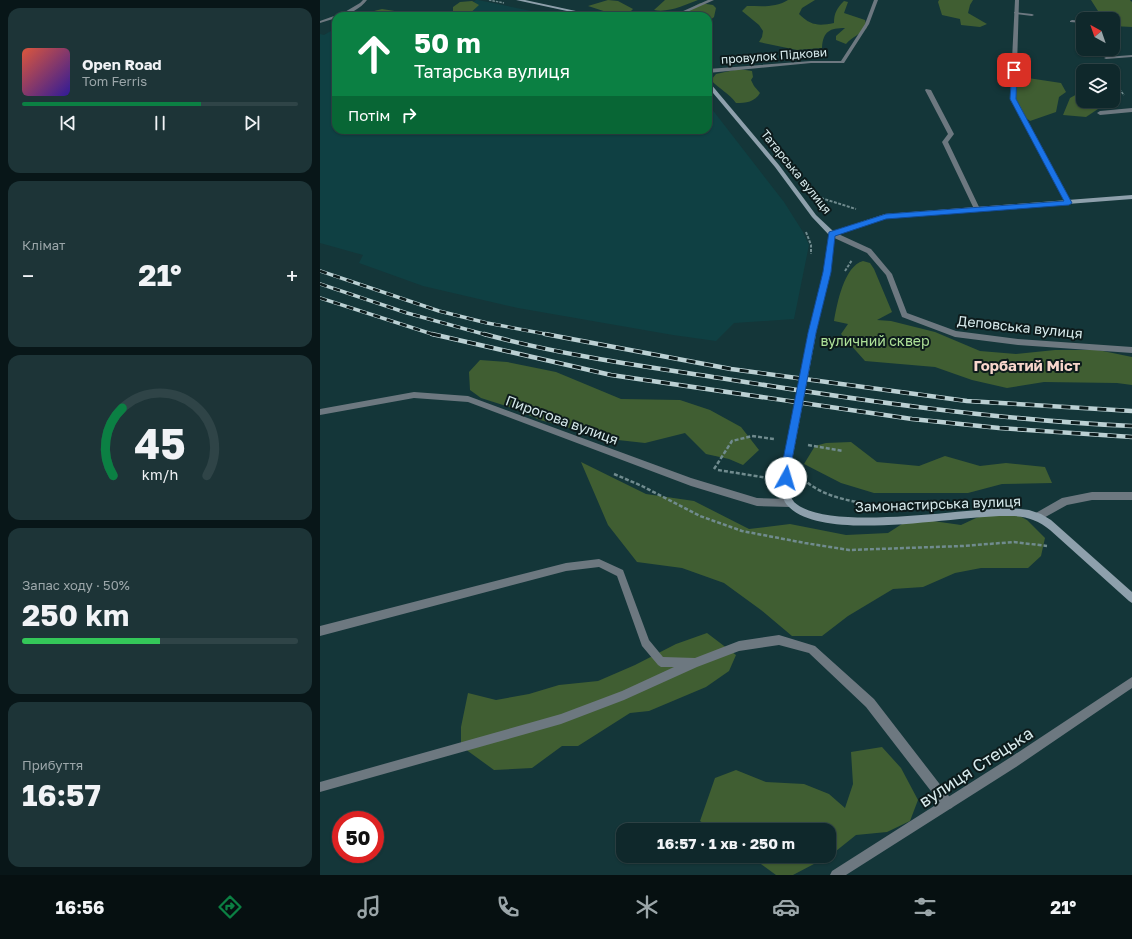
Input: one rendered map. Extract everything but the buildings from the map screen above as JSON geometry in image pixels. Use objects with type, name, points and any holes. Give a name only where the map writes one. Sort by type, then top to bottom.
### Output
[{"type":"main road","points":[[518,0],[577,12]]},
{"type":"main road","name":"Татарська вулиця","points":[[712,89],[777,166],[814,216],[832,234],[827,272],[812,333],[788,460],[786,489],[790,503]]},
{"type":"main road","points":[[832,234],[886,216],[1132,198]]},
{"type":"main road","name":"Замонастирська вулиця","points":[[790,503],[799,511],[809,515],[832,519],[867,521],[1018,513],[1038,517],[1057,530],[1132,598]]},
{"type":"street","points":[[347,12],[362,4],[365,0]]},
{"type":"street","points":[[684,12],[712,0]]},
{"type":"street","name":"провулок Підкови","points":[[712,71],[811,62],[842,62],[867,24],[876,0]]},
{"type":"street","points":[[1016,0],[1013,99],[1069,203]]},
{"type":"street","points":[[1016,13],[1032,15]]},
{"type":"street","points":[[320,22],[332,18]]},
{"type":"street","points":[[1072,21],[1076,21]]},
{"type":"street","points":[[1106,58],[1132,56]]},
{"type":"street","points":[[928,90],[951,134],[945,142],[977,210]]},
{"type":"street","points":[[1100,113],[1132,110]]},
{"type":"street","name":"Деповська вулиця","points":[[832,234],[870,251],[889,274],[904,315],[955,334],[1026,342],[1132,350]]},
{"type":"street","name":"Пирогова вулиця","points":[[320,412],[414,395],[468,399],[691,482],[757,502],[790,503]]},
{"type":"street","points":[[1038,517],[1065,501],[1092,496],[1132,496]]},
{"type":"street","points":[[320,631],[566,566],[599,563],[620,573],[646,643],[661,662],[695,663]]},
{"type":"street","points":[[320,787],[562,719],[624,695],[695,663],[739,646],[779,640],[812,649],[870,703],[948,804]]},
{"type":"street","name":"вулиця Стецька","points":[[836,875],[1015,762],[1132,682]]},
{"type":"path","points":[[817,194],[826,200],[858,209]]},
{"type":"path","points":[[805,231],[811,245],[811,256]]},
{"type":"path","points":[[607,471],[642,486],[700,516],[742,531],[805,543],[849,550],[948,547],[1014,542],[1040,544],[1051,548]]},
{"type":"shaded area","points":[[478,0],[536,12],[461,12]]},
{"type":"shaded area","points":[[332,30],[332,134],[712,134],[712,109],[784,202],[803,232],[809,245],[794,319],[734,323],[716,341],[673,335],[518,308],[423,286],[359,263],[363,255],[320,243],[320,34],[324,35]]},
{"type":"green space","points":[[608,0],[618,1],[633,9],[630,12],[607,12],[588,6]]},
{"type":"green space","points":[[665,0],[698,0],[671,9],[660,11],[654,10]]},
{"type":"green space","points":[[788,0],[815,0],[802,8],[799,14],[807,21],[819,25],[834,23],[835,13],[838,8],[844,1],[848,2],[844,13],[865,20],[867,28],[846,44],[836,40],[836,36],[845,28],[831,30],[824,38],[822,48],[797,50],[759,42],[763,31],[759,25],[742,11],[747,6],[773,5],[783,3]]},
{"type":"green space","points":[[939,0],[973,0],[968,13],[987,24],[980,27],[961,25],[960,19],[942,15],[938,2]]},
{"type":"green space","points":[[1091,0],[1130,0],[1132,2],[1132,27],[1120,26],[1120,12],[1092,11],[1098,11]]},
{"type":"green space","points":[[472,1],[479,5],[471,12],[453,12],[453,7],[460,2]]},
{"type":"green space","points":[[700,3],[713,5],[716,8],[714,17],[712,19],[712,12],[686,12]]},
{"type":"green space","points":[[382,9],[401,12],[370,12]]},
{"type":"green space","points":[[739,69],[752,71],[753,77],[751,80],[760,93],[756,98],[750,101],[736,103],[712,81],[716,74]]},
{"type":"green space","points":[[1028,78],[1061,83],[1066,92],[1059,97],[1056,112],[1030,121],[1026,118],[1010,89],[1014,82]]},
{"type":"green space","points":[[1076,95],[1076,108],[1098,108],[1086,117],[1063,115],[1070,98]]},
{"type":"green space","name":"вуличний сквер","points":[[863,261],[870,263],[874,269],[892,312],[877,320],[891,321],[935,332],[980,351],[1016,354],[1055,350],[1098,350],[1132,357],[1132,385],[1117,383],[1044,382],[1007,388],[972,380],[935,367],[865,361],[841,334],[848,324],[834,321],[842,286],[856,264]]},
{"type":"green space","points":[[480,360],[507,362],[556,372],[621,399],[680,400],[710,410],[741,427],[759,450],[743,465],[729,459],[706,454],[685,433],[645,443],[609,439],[540,420],[512,408],[481,398],[470,390],[469,372]]},
{"type":"green space","points":[[851,442],[877,462],[919,466],[945,456],[980,466],[1006,463],[1045,467],[1052,483],[1002,484],[968,493],[874,493],[841,483],[804,464],[815,446],[826,443]]},
{"type":"green space","points":[[581,462],[646,494],[694,501],[749,529],[790,524],[846,535],[888,533],[905,522],[933,521],[961,525],[976,518],[1007,509],[1027,520],[1045,538],[1041,556],[1028,568],[981,568],[955,573],[923,587],[893,589],[848,616],[822,636],[792,636],[761,610],[724,583],[682,568],[637,562],[608,525]]},
{"type":"green space","points":[[707,633],[736,655],[729,671],[706,687],[649,711],[630,713],[578,746],[562,746],[532,768],[494,770],[461,746],[461,727],[468,693],[496,700],[529,694],[559,685],[598,681],[635,665],[676,644]]},
{"type":"green space","points":[[882,747],[901,768],[918,800],[910,821],[887,832],[856,835],[836,851],[836,823],[703,823],[700,821],[715,778],[736,770],[766,782],[804,784],[829,794],[845,808],[853,784],[851,752]]},
{"type":"green space","points":[[760,863],[816,863],[793,875],[776,875]]},
{"type":"railway","points":[[320,271],[439,311],[487,323],[551,335]]},
{"type":"railway","points":[[320,284],[407,313],[487,335]]},
{"type":"railway","points":[[320,298],[435,335]]},
{"type":"railway","points":[[432,334],[611,375],[912,419],[999,428],[1132,437]]},
{"type":"railway","points":[[484,334],[542,348],[601,359],[874,401],[977,414],[1132,426]]},
{"type":"railway","points":[[545,334],[731,369],[967,401],[1132,411]]},
{"type":"district","name":"Горбатий Міст","points":[[1027,366]]},
{"type":"route","points":[[786,478],[788,460],[812,333],[827,272],[832,234],[886,216],[1069,203],[1013,99],[1014,70]]}]
